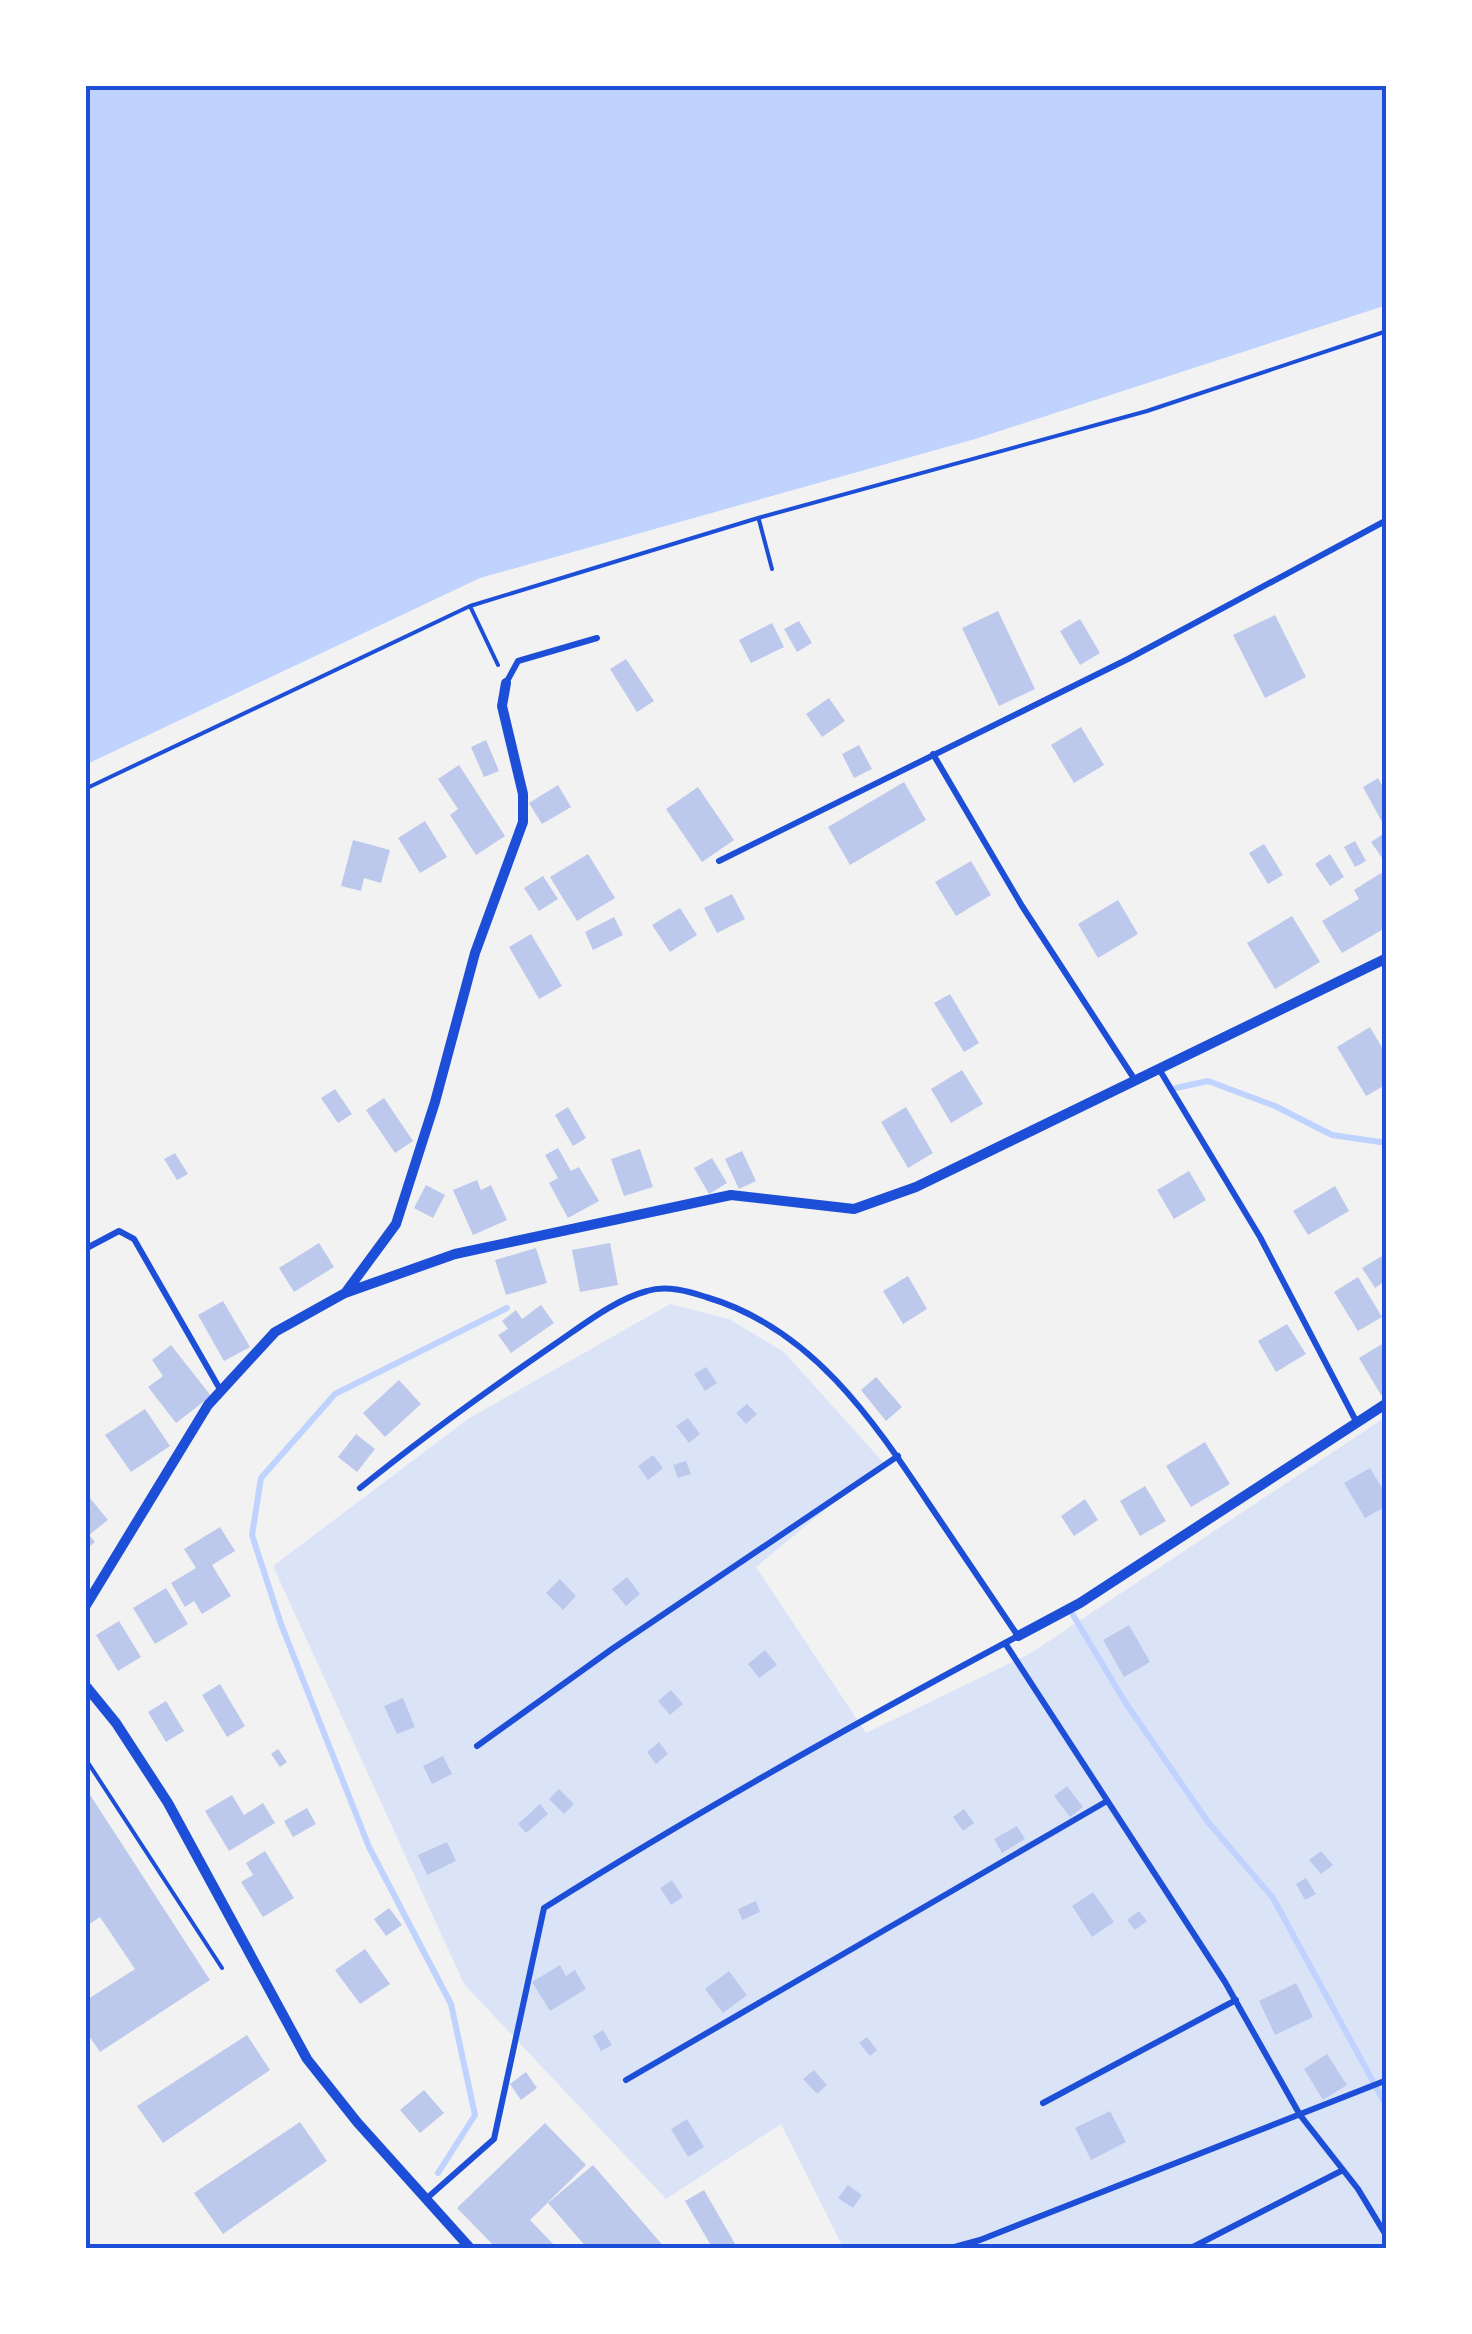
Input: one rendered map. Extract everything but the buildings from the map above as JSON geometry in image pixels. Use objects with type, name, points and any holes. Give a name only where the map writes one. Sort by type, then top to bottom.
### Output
[{"type":"street","points":[[346,1293],[396,1224],[435,1102],[475,953],[523,822],[522,794],[502,706],[506,683]]},
{"type":"street","points":[[85,1607],[208,1405],[275,1332],[346,1293],[455,1254],[731,1195],[854,1209],[916,1188],[1387,958]]},
{"type":"street","points":[[1018,1636],[1080,1603],[1387,1403]]},
{"type":"street","points":[[85,1685],[116,1722],[168,1804],[307,2059],[472,2249]]},
{"type":"lane","points":[[719,861],[1128,659],[1387,520]]},
{"type":"lane","points":[[506,683],[518,660],[597,638]]},
{"type":"lane","points":[[933,754],[1022,906],[1136,1081]]},
{"type":"lane","points":[[1158,1068],[1260,1237],[1357,1423]]},
{"type":"lane","points":[[85,1249],[119,1231],[134,1239],[220,1392]]},
{"type":"lane","points":[[360,1488],[452,1415],[570,1334],[635,1295],[660,1288],[723,1302],[751,1314],[790,1339],[844,1387],[878,1426],[1018,1636],[656,1838],[544,1908],[494,2140],[426,2199]]},
{"type":"lane","points":[[476,1746],[898,1456]]},
{"type":"lane","points":[[1005,1643],[1236,2000],[1300,2115],[1343,2170],[1387,2237]]},
{"type":"lane","points":[[626,2080],[1106,1801]]},
{"type":"lane","points":[[1043,2103],[1236,2000]]},
{"type":"lane","points":[[946,2249],[980,2240],[1387,2080]]},
{"type":"lane","points":[[1190,2249],[1343,2170]]},
{"type":"path","points":[[85,789],[470,606],[758,518],[1147,411],[1387,331]]},
{"type":"path","points":[[758,518],[772,569]]},
{"type":"path","points":[[470,606],[506,683]]},
{"type":"path","points":[[85,1758],[222,1968]]},
{"type":"shaded area","points":[[670,1304],[729,1319],[784,1352],[883,1462],[756,1567],[866,1733],[1031,1653],[1387,1416],[1387,2249],[844,2249],[781,2124],[666,2199],[464,1984],[273,1566],[468,1419]]},
{"type":"water","points":[[85,85],[1387,85],[1387,305],[975,439],[480,578],[85,765]]},
{"type":"waterway","points":[[1176,1088],[1208,1081],[1275,1106],[1332,1135],[1387,1143]]},
{"type":"waterway","points":[[438,2173],[475,2115],[451,2004],[369,1847],[281,1624],[252,1535],[261,1478],[335,1394],[507,1308]]},
{"type":"waterway","points":[[1073,1615],[1125,1702],[1208,1822],[1273,1898],[1387,2107]]}]
